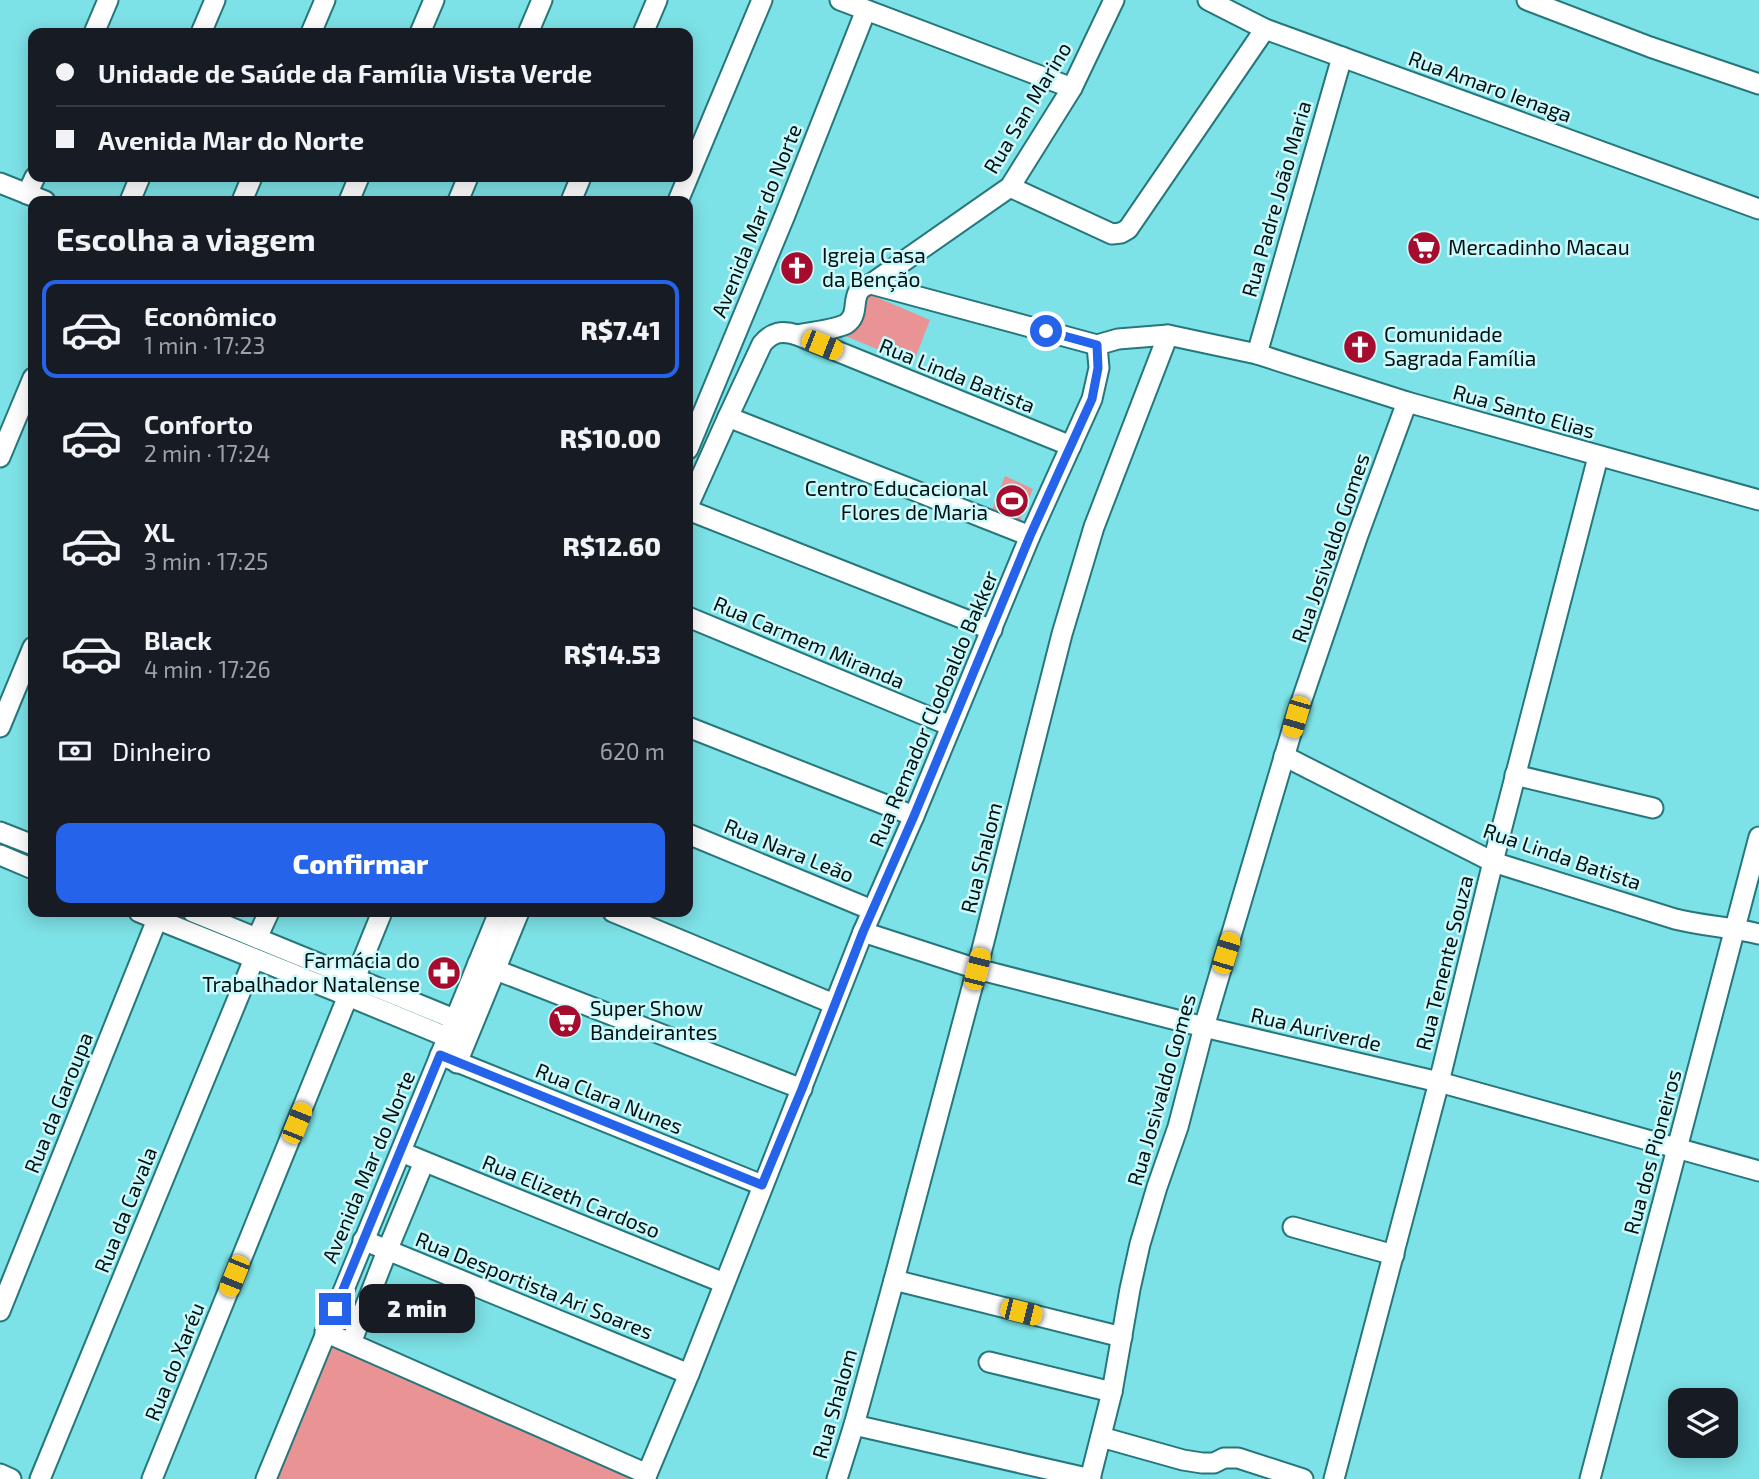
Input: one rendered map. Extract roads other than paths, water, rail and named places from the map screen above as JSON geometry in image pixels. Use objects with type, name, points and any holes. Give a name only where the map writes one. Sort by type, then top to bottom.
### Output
[{"type":"street","points":[[96,28],[108,0]]},
{"type":"street","points":[[203,28],[215,0]]},
{"type":"street","points":[[313,28],[325,0]]},
{"type":"street","points":[[422,28],[434,0]]},
{"type":"street","points":[[530,28],[542,0]]},
{"type":"street","points":[[645,28],[657,0]]},
{"type":"street","points":[[693,165],[762,0]]},
{"type":"street","points":[[840,0],[1072,88]]},
{"type":"street","name":"Rua San Marino","points":[[792,334],[844,325],[851,319],[858,292],[863,286],[871,284],[1010,187],[1072,88],[1114,0]]},
{"type":"street","name":"Rua Amaro Ienaga","points":[[1208,0],[1265,29],[1759,209]]},
{"type":"street","points":[[1527,0],[1650,47],[1759,84]]},
{"type":"street","name":"Avenida Mar do Norte","points":[[693,437],[866,10]]},
{"type":"street","points":[[1010,187],[1112,234],[1128,229],[1265,29]]},
{"type":"street","name":"Rua Padre João Maria","points":[[1257,354],[1342,57]]},
{"type":"street","points":[[1,186],[36,191]]},
{"type":"street","name":"Rua Santo Elias","points":[[871,284],[1097,345],[1118,339],[1168,335],[1257,354],[1407,402],[1759,500]]},
{"type":"street","points":[[693,497],[762,344],[776,332],[792,334]]},
{"type":"street","name":"Rua Linda Batista","points":[[792,334],[1071,446]]},
{"type":"street","name":"Rua Shalom","points":[[837,1479],[894,1280],[977,969],[1062,634],[1094,527],[1168,335]]},
{"type":"street","name":"Rua Remador Clodoaldo Bakker","points":[[646,1476],[872,910],[914,816],[1030,536],[1092,399],[1097,383],[1097,345]]},
{"type":"street","points":[[0,457],[28,390]]},
{"type":"street","name":"Rua Josivaldo Gomes","points":[[1091,1479],[1112,1392],[1140,1244],[1178,1127],[1204,1027],[1296,717],[1353,548],[1407,402]]},
{"type":"street","points":[[728,417],[1030,536]]},
{"type":"street","name":"Rua Tenente Souza","points":[[1334,1479],[1439,1082],[1598,457]]},
{"type":"street","points":[[693,510],[992,630]]},
{"type":"street","name":"Rua Carmem Miranda","points":[[693,619],[951,726]]},
{"type":"street","points":[[0,727],[28,659]]},
{"type":"street","points":[[693,729],[914,816]]},
{"type":"street","name":"Rua Linda Batista","points":[[1284,756],[1493,862],[1683,921],[1759,934]]},
{"type":"street","points":[[1515,775],[1653,808]]},
{"type":"street","points":[[0,832],[28,843]]},
{"type":"street","name":"Rua Nara Leão","points":[[693,836],[872,910]]},
{"type":"street","name":"Rua dos Pioneiros","points":[[1590,1479],[1759,837]]},
{"type":"street","points":[[0,855],[28,867]]},
{"type":"street","name":"Rua da Garoupa","points":[[0,1311],[151,917]]},
{"type":"street","points":[[159,917],[254,959],[351,987]]},
{"type":"street","points":[[205,917],[257,938],[351,987]]},
{"type":"street","points":[[257,938],[267,917]]},
{"type":"street","name":"Rua do Xaréu","points":[[152,1479],[380,917]]},
{"type":"street","name":"Avenida Mar do Norte","points":[[266,1479],[363,1240],[486,966],[498,917]]},
{"type":"street","points":[[449,1044],[486,966],[516,917]]},
{"type":"street","points":[[625,917],[834,1004]]},
{"type":"street","name":"Rua Auriverde","points":[[863,932],[977,969],[1204,1027],[1439,1082],[1759,1171]]},
{"type":"street","name":"Rua da Cavala","points":[[40,1479],[254,959]]},
{"type":"street","points":[[486,966],[802,1089]]},
{"type":"street","name":"Rua Clara Nunes","points":[[351,987],[449,1044],[762,1185]]},
{"type":"street","name":"Rua Elizeth Cardoso","points":[[401,1152],[724,1283]]},
{"type":"street","points":[[351,1343],[424,1163]]},
{"type":"street","points":[[1293,1227],[1394,1255]]},
{"type":"street","name":"Rua Desportista Ari Soares","points":[[363,1240],[688,1374]]},
{"type":"street","points":[[894,1280],[1122,1337]]},
{"type":"street","points":[[326,1332],[646,1476]]},
{"type":"street","points":[[989,1362],[1112,1392]]},
{"type":"street","points":[[854,1425],[1091,1479]]},
{"type":"street","points":[[1101,1437],[1202,1464],[1214,1463],[1224,1458],[1238,1458],[1303,1479]]},
{"type":"street","points":[[0,1474],[11,1479]]},
{"type":"place","name":"Mercadinho Macau","points":[[1424,248]]},
{"type":"place","name":"Igreja Casa da Benção","points":[[797,268]]},
{"type":"place","name":"Comunidade Sagrada Família","points":[[1360,347]]},
{"type":"place","name":"Centro Educacional Flores de Maria","points":[[1012,501]]},
{"type":"place","name":"Farmácia do Trabalhador Natalense","points":[[444,973]]},
{"type":"place","name":"Super Show Bandeirantes","points":[[565,1021]]}]
